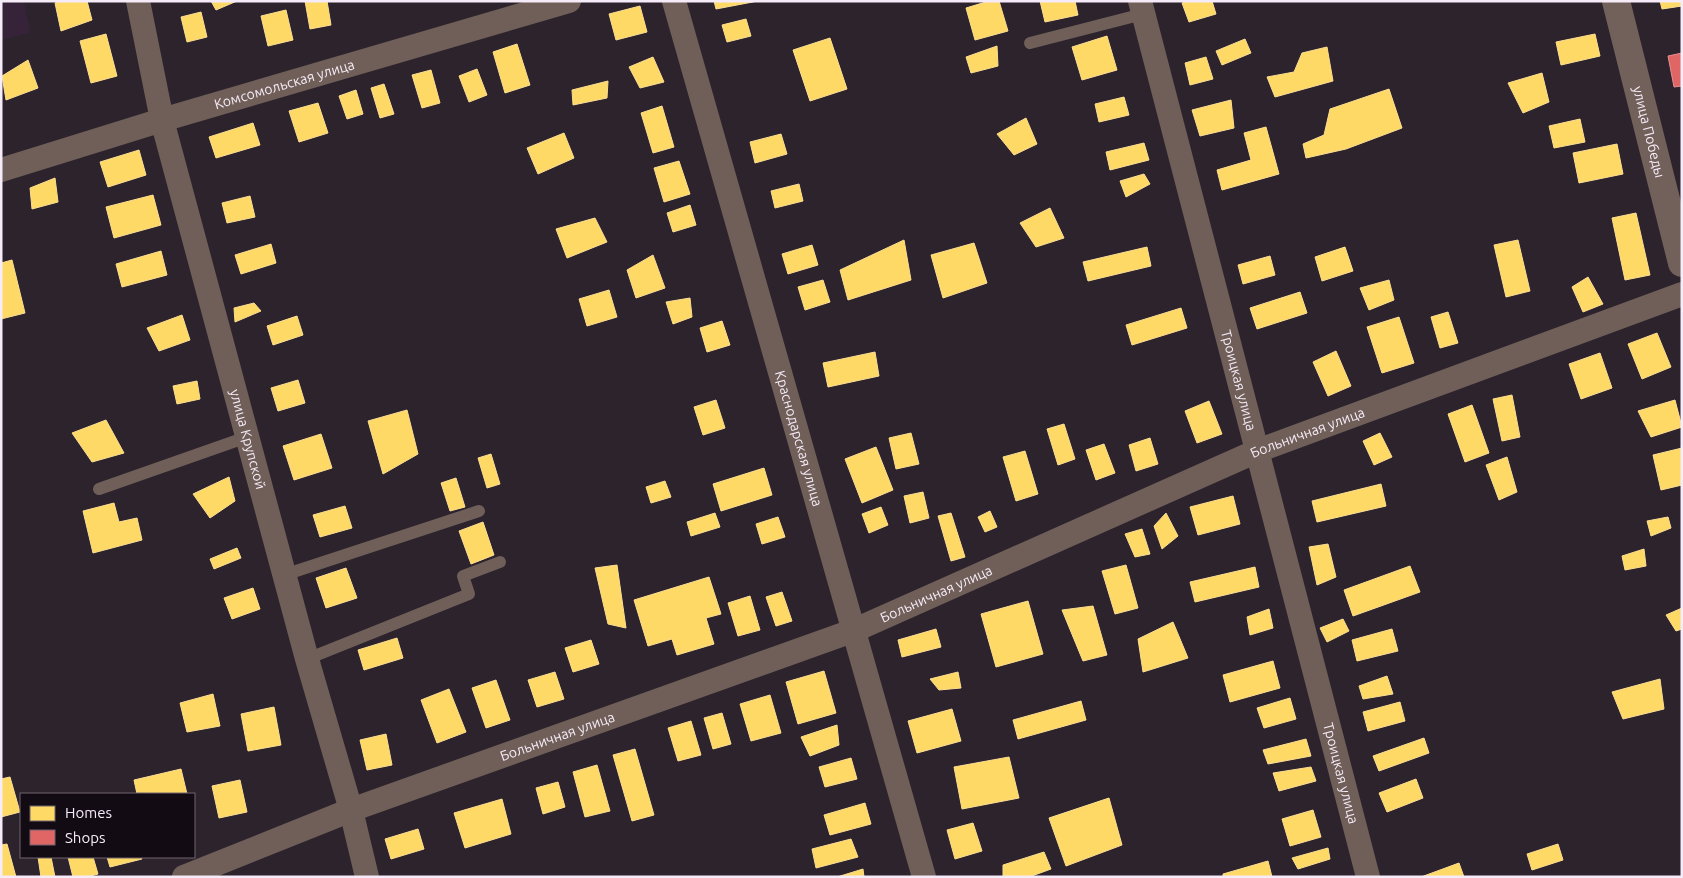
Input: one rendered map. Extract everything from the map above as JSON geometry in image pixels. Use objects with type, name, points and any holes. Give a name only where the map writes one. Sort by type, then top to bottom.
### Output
[{"type":"street","name":"улица Крупской","points":[[138,1],[162,120],[307,659],[351,810],[367,877]]},
{"type":"street","name":"Комсомольская улица","points":[[1,170],[162,120],[569,1]]},
{"type":"street","name":"Краснодарская улица","points":[[674,1],[924,877]]},
{"type":"street","name":"улица Победы","points":[[1616,1],[1682,263]]},
{"type":"street","name":"Троицкая улица","points":[[1142,8],[1368,877]]},
{"type":"street","name":"Больничная улица","points":[[184,877],[351,810],[855,630],[1257,451],[1682,294]]},
{"type":"lane","points":[[1030,43],[1142,8]]},
{"type":"lane","points":[[98,489],[247,437]]},
{"type":"lane","points":[[284,575],[479,511]]},
{"type":"lane","points":[[307,659],[469,594],[463,576],[500,562]]},
{"type":"shaded area","points":[[1,1],[24,1],[30,33],[1,40]]},
{"type":"building: Homes","points":[[60,1],[87,1],[92,20],[61,31],[55,3]]},
{"type":"building: Homes","points":[[211,1],[237,1],[216,10]]},
{"type":"building: Homes","points":[[305,1],[327,1],[331,25],[310,29]]},
{"type":"building: Homes","points":[[714,1],[758,1],[716,9]]},
{"type":"building: Homes","points":[[989,1],[999,1],[1008,31],[975,40],[966,8]]},
{"type":"building: Homes","points":[[1040,1],[1075,1],[1078,15],[1045,22]]},
{"type":"building: Homes","points":[[1188,1],[1212,1],[1216,14],[1189,22],[1182,3]]},
{"type":"building: Homes","points":[[1660,1],[1682,1],[1682,6],[1662,9]]},
{"type":"building: Homes","points":[[640,6],[647,32],[616,40],[609,14]]},
{"type":"building: Homes","points":[[286,10],[293,40],[268,46],[261,16]]},
{"type":"building: Homes","points":[[201,12],[207,37],[187,42],[181,17]]},
{"type":"building: Homes","points":[[746,19],[751,36],[727,42],[722,25]]},
{"type":"building: Homes","points":[[106,34],[117,76],[91,83],[80,41]]},
{"type":"building: Homes","points":[[1595,34],[1600,56],[1561,65],[1556,42]]},
{"type":"building: Homes","points":[[1107,36],[1117,70],[1082,80],[1072,47]]},
{"type":"building: Homes","points":[[830,38],[847,89],[810,101],[793,50]]},
{"type":"building: Homes","points":[[1245,39],[1251,53],[1222,65],[1216,51]]},
{"type":"building: Homes","points":[[517,44],[530,85],[505,93],[493,52]]},
{"type":"building: Homes","points":[[997,46],[998,66],[971,73],[966,57]]},
{"type":"building: Homes","points":[[1327,47],[1333,81],[1275,97],[1267,77],[1294,72],[1302,53]]},
{"type":"building: Homes","points":[[653,57],[664,82],[640,88],[629,67]]},
{"type":"building: Homes","points":[[1206,57],[1213,79],[1190,85],[1185,63]]},
{"type":"building: Homes","points":[[28,60],[38,88],[6,100],[2,76]]},
{"type":"building: Homes","points":[[477,69],[487,95],[469,102],[459,76]]},
{"type":"building: Homes","points":[[431,70],[440,103],[422,108],[412,75]]},
{"type":"building: Homes","points":[[1542,73],[1549,102],[1523,113],[1508,83]]},
{"type":"building: Homes","points":[[608,81],[607,98],[573,105],[572,90]]},
{"type":"building: Homes","points":[[384,84],[394,114],[380,118],[371,88]]},
{"type":"building: Homes","points":[[1389,89],[1402,128],[1346,149],[1306,158],[1303,144],[1324,135],[1330,109]]},
{"type":"building: Homes","points":[[356,90],[363,114],[347,119],[339,96]]},
{"type":"building: Homes","points":[[1124,97],[1129,115],[1099,122],[1095,104]]},
{"type":"building: Homes","points":[[1231,100],[1234,128],[1200,136],[1192,110]]},
{"type":"building: Homes","points":[[318,103],[328,133],[299,142],[289,111]]},
{"type":"building: Homes","points":[[662,106],[674,147],[653,153],[641,113]]},
{"type":"building: Homes","points":[[1026,118],[1037,144],[1014,155],[997,134]]},
{"type":"building: Homes","points":[[1580,119],[1585,142],[1554,148],[1549,126]]},
{"type":"building: Homes","points":[[253,123],[260,145],[216,158],[209,137]]},
{"type":"building: Homes","points":[[1266,127],[1279,174],[1222,190],[1217,170],[1251,160],[1244,133]]},
{"type":"building: Homes","points":[[564,133],[574,158],[538,174],[527,148]]},
{"type":"building: Homes","points":[[781,134],[787,154],[755,163],[750,142]]},
{"type":"building: Homes","points":[[1144,143],[1149,160],[1110,170],[1106,152]]},
{"type":"building: Homes","points":[[1617,144],[1623,174],[1579,183],[1573,153]]},
{"type":"building: Homes","points":[[139,150],[146,175],[108,187],[100,162]]},
{"type":"building: Homes","points":[[679,161],[690,194],[664,202],[654,168]]},
{"type":"building: Homes","points":[[1144,174],[1150,184],[1126,197],[1120,181]]},
{"type":"building: Homes","points":[[55,178],[58,202],[32,209],[30,188]]},
{"type":"building: Homes","points":[[799,184],[803,201],[775,208],[771,191]]},
{"type":"building: Homes","points":[[153,195],[161,225],[114,238],[106,207]]},
{"type":"building: Homes","points":[[250,196],[255,217],[227,223],[222,203]]},
{"type":"building: Homes","points":[[690,205],[696,225],[673,232],[667,213]]},
{"type":"building: Homes","points":[[1050,208],[1064,238],[1036,247],[1020,223]]},
{"type":"building: Homes","points":[[1636,213],[1650,275],[1625,280],[1612,218]]},
{"type":"building: Homes","points":[[595,218],[607,242],[567,258],[556,229]]},
{"type":"building: Homes","points":[[904,240],[911,280],[848,300],[840,270]]},
{"type":"building: Homes","points":[[1518,240],[1530,291],[1506,297],[1494,245]]},
{"type":"building: Homes","points":[[974,243],[987,283],[943,298],[931,255]]},
{"type":"building: Homes","points":[[271,244],[276,263],[241,274],[235,255]]},
{"type":"building: Homes","points":[[812,245],[818,265],[788,274],[782,254]]},
{"type":"building: Homes","points":[[1147,247],[1151,266],[1088,281],[1083,262]]},
{"type":"building: Homes","points":[[1345,247],[1353,271],[1322,281],[1315,257]]},
{"type":"building: Homes","points":[[161,251],[167,275],[122,287],[116,264]]},
{"type":"building: Homes","points":[[653,255],[665,288],[636,298],[627,270]]},
{"type":"building: Homes","points":[[1270,256],[1275,275],[1243,284],[1238,265]]},
{"type":"building: Homes","points":[[12,260],[25,313],[1,319],[1,263]]},
{"type":"building: Homes","points":[[1588,277],[1603,304],[1583,312],[1572,287]]},
{"type":"building: Homes","points":[[823,280],[830,302],[805,310],[798,287]]},
{"type":"building: Homes","points":[[1389,280],[1394,300],[1369,310],[1360,288]]},
{"type":"building: Homes","points":[[609,290],[617,317],[587,326],[579,299]]},
{"type":"building: Homes","points":[[1300,292],[1307,313],[1257,329],[1250,308]]},
{"type":"building: Homes","points":[[690,298],[692,317],[673,324],[666,302]]},
{"type":"building: Homes","points":[[254,303],[261,311],[235,322],[234,308]]},
{"type":"building: Homes","points":[[1181,308],[1187,328],[1132,345],[1126,325]]},
{"type":"building: Homes","points":[[1448,312],[1458,343],[1440,348],[1431,317]]},
{"type":"building: Homes","points":[[182,315],[190,340],[159,351],[147,328]]},
{"type":"building: Homes","points":[[297,316],[303,335],[273,345],[267,326]]},
{"type":"building: Homes","points":[[1399,317],[1414,363],[1382,373],[1367,327]]},
{"type":"building: Homes","points":[[722,321],[730,345],[707,352],[700,328]]},
{"type":"building: Homes","points":[[1657,333],[1671,367],[1642,379],[1628,344]]},
{"type":"building: Homes","points":[[1336,351],[1351,386],[1328,396],[1313,362]]},
{"type":"building: Homes","points":[[875,352],[879,376],[828,387],[823,363]]},
{"type":"building: Homes","points":[[1600,353],[1612,388],[1581,399],[1569,364]]},
{"type":"building: Homes","points":[[298,380],[305,403],[278,411],[271,388]]},
{"type":"building: Homes","points":[[197,381],[200,399],[177,404],[173,386]]},
{"type":"building: Homes","points":[[1512,395],[1520,437],[1502,441],[1493,399]]},
{"type":"building: Homes","points":[[716,400],[725,428],[703,435],[694,407]]},
{"type":"building: Homes","points":[[1675,400],[1682,427],[1651,437],[1638,411]]},
{"type":"building: Homes","points":[[1209,401],[1222,434],[1197,443],[1185,411]]},
{"type":"building: Homes","points":[[1472,405],[1489,453],[1465,462],[1448,414]]},
{"type":"building: Homes","points":[[407,410],[418,454],[383,474],[368,421]]},
{"type":"building: Homes","points":[[106,420],[124,453],[92,462],[72,433]]},
{"type":"building: Homes","points":[[1064,424],[1075,459],[1058,465],[1047,429]]},
{"type":"building: Homes","points":[[911,433],[919,464],[896,469],[889,438]]},
{"type":"building: Homes","points":[[1380,433],[1392,457],[1374,465],[1363,441]]},
{"type":"building: Homes","points":[[321,434],[332,468],[294,480],[283,446]]},
{"type":"building: Homes","points":[[1150,438],[1158,464],[1136,471],[1129,445]]},
{"type":"building: Homes","points":[[1104,444],[1115,473],[1096,480],[1086,450]]},
{"type":"building: Homes","points":[[876,447],[893,490],[862,503],[845,459]]},
{"type":"building: Homes","points":[[1682,448],[1682,485],[1661,490],[1653,455]]},
{"type":"building: Homes","points":[[1025,451],[1038,494],[1016,501],[1003,457]]},
{"type":"building: Homes","points":[[491,454],[500,484],[487,488],[478,458]]},
{"type":"building: Homes","points":[[1507,457],[1517,492],[1499,500],[1486,465]]},
{"type":"building: Homes","points":[[764,468],[772,495],[721,511],[713,484]]},
{"type":"building: Homes","points":[[229,477],[235,501],[210,518],[193,494]]},
{"type":"building: Homes","points":[[456,478],[465,507],[450,511],[441,483]]},
{"type":"building: Homes","points":[[665,481],[671,497],[651,503],[646,487]]},
{"type":"building: Homes","points":[[1381,484],[1386,506],[1317,522],[1312,501]]},
{"type":"building: Homes","points":[[923,492],[929,518],[910,523],[904,496]]},
{"type":"building: Homes","points":[[1233,496],[1240,524],[1198,535],[1190,507]]},
{"type":"building: Homes","points":[[114,503],[119,522],[137,518],[142,540],[93,553],[83,511]]},
{"type":"building: Homes","points":[[345,506],[352,528],[320,537],[313,515]]},
{"type":"building: Homes","points":[[881,507],[888,525],[869,533],[862,514]]},
{"type":"building: Homes","points":[[990,511],[997,527],[985,532],[978,517]]},
{"type":"building: Homes","points":[[715,513],[720,527],[691,536],[687,522]]},
{"type":"building: Homes","points":[[951,513],[965,557],[951,561],[938,516]]},
{"type":"building: Homes","points":[[1166,513],[1178,536],[1162,549],[1154,526]]},
{"type":"building: Homes","points":[[778,517],[785,537],[762,544],[756,524]]},
{"type":"building: Homes","points":[[1668,517],[1671,528],[1651,536],[1647,521]]},
{"type":"building: Homes","points":[[483,522],[494,555],[471,564],[459,531]]},
{"type":"building: Homes","points":[[1142,529],[1150,554],[1135,557],[1125,534]]},
{"type":"building: Homes","points":[[1328,544],[1336,577],[1317,585],[1309,547]]},
{"type":"building: Homes","points":[[237,548],[241,558],[214,569],[210,559]]},
{"type":"building: Homes","points":[[1644,549],[1646,566],[1625,570],[1622,556]]},
{"type":"building: Homes","points":[[617,565],[626,628],[608,624],[595,568]]},
{"type":"building: Homes","points":[[1126,565],[1138,608],[1115,614],[1102,571]]},
{"type":"building: Homes","points":[[1410,566],[1420,592],[1353,616],[1344,590]]},
{"type":"building: Homes","points":[[1255,567],[1259,587],[1195,602],[1190,582]]},
{"type":"building: Homes","points":[[346,568],[357,598],[326,608],[316,578]]},
{"type":"building: Homes","points":[[709,577],[721,614],[706,618],[714,644],[677,655],[672,639],[648,646],[634,600]]},
{"type":"building: Homes","points":[[253,588],[260,609],[232,619],[224,598]]},
{"type":"building: Homes","points":[[782,592],[792,621],[776,626],[766,597]]},
{"type":"building: Homes","points":[[750,596],[760,630],[738,636],[728,603]]},
{"type":"building: Homes","points":[[1028,601],[1043,654],[996,667],[981,614]]},
{"type":"building: Homes","points":[[1093,606],[1107,655],[1083,661],[1062,610]]},
{"type":"building: Homes","points":[[1682,608],[1682,629],[1676,631],[1666,615]]},
{"type":"building: Homes","points":[[1269,609],[1273,628],[1250,635],[1247,617]]},
{"type":"building: Homes","points":[[1343,619],[1349,631],[1327,642],[1320,628]]},
{"type":"building: Homes","points":[[1173,622],[1188,658],[1143,672],[1138,639]]},
{"type":"building: Homes","points":[[936,629],[941,647],[902,657],[898,640]]},
{"type":"building: Homes","points":[[1392,629],[1398,651],[1357,661],[1352,640]]},
{"type":"building: Homes","points":[[397,638],[403,658],[364,670],[358,650]]},
{"type":"building: Homes","points":[[591,640],[599,664],[573,672],[565,648]]},
{"type":"building: Homes","points":[[1273,661],[1280,688],[1230,702],[1223,675]]},
{"type":"building: Homes","points":[[824,671],[836,713],[798,724],[786,682]]},
{"type":"building: Homes","points":[[555,672],[564,699],[537,707],[528,680]]},
{"type":"building: Homes","points":[[958,672],[961,688],[939,690],[930,679]]},
{"type":"building: Homes","points":[[1387,676],[1393,694],[1363,699],[1359,686]]},
{"type":"building: Homes","points":[[1660,679],[1664,709],[1623,719],[1612,692]]},
{"type":"building: Homes","points":[[496,680],[510,720],[486,728],[472,688]]},
{"type":"building: Homes","points":[[449,689],[466,732],[437,743],[421,700]]},
{"type":"building: Homes","points":[[213,694],[220,726],[187,732],[180,703]]},
{"type":"building: Homes","points":[[770,695],[781,733],[751,741],[740,704]]},
{"type":"building: Homes","points":[[1290,698],[1296,719],[1264,728],[1257,708]]},
{"type":"building: Homes","points":[[1081,701],[1086,720],[1018,739],[1013,720]]},
{"type":"building: Homes","points":[[1400,702],[1405,721],[1368,731],[1363,712]]},
{"type":"building: Homes","points":[[274,707],[281,745],[248,751],[241,714]]},
{"type":"building: Homes","points":[[952,709],[961,741],[917,753],[908,721]]},
{"type":"building: Homes","points":[[722,713],[731,744],[713,749],[704,718]]},
{"type":"building: Homes","points":[[691,721],[701,755],[678,761],[668,728]]},
{"type":"building: Homes","points":[[837,725],[839,745],[810,756],[801,737]]},
{"type":"building: Homes","points":[[386,734],[392,765],[367,770],[360,740]]},
{"type":"building: Homes","points":[[1424,738],[1429,753],[1379,771],[1373,756]]},
{"type":"building: Homes","points":[[1306,739],[1311,756],[1268,764],[1263,750]]},
{"type":"building: Homes","points":[[635,749],[654,815],[632,821],[613,755]]},
{"type":"building: Homes","points":[[1009,757],[1019,798],[962,809],[954,767]]},
{"type":"building: Homes","points":[[851,758],[857,779],[825,787],[819,767]]},
{"type":"building: Homes","points":[[597,765],[610,811],[585,817],[573,772]]},
{"type":"building: Homes","points":[[1311,767],[1316,781],[1279,791],[1273,773]]},
{"type":"building: Homes","points":[[181,769],[187,793],[137,793],[134,780]]},
{"type":"building: Homes","points":[[10,777],[20,812],[1,817],[1,779]]},
{"type":"building: Homes","points":[[1416,779],[1423,798],[1387,812],[1379,793]]},
{"type":"building: Homes","points":[[240,780],[247,812],[219,818],[212,786]]},
{"type":"building: Homes","points":[[558,782],[565,807],[543,814],[536,788]]},
{"type":"building: Homes","points":[[1109,798],[1122,845],[1066,866],[1049,818]]},
{"type":"building: Homes","points":[[502,799],[511,834],[465,848],[454,813]]},
{"type":"building: Homes","points":[[865,803],[871,824],[830,835],[824,815]]},
{"type":"building: Homes","points":[[1313,810],[1321,837],[1290,846],[1282,819]]},
{"type":"building: Homes","points":[[973,823],[982,851],[955,859],[947,830]]},
{"type":"building: Homes","points":[[418,829],[424,849],[391,859],[385,839]]},
{"type":"building: Homes","points":[[851,839],[858,857],[816,868],[812,849]]},
{"type":"building: Homes","points":[[7,844],[16,877],[1,877],[1,845]]},
{"type":"building: Homes","points":[[1558,844],[1563,860],[1532,870],[1527,854]]},
{"type":"building: Homes","points":[[1328,848],[1330,859],[1298,869],[1292,858]]},
{"type":"building: Homes","points":[[1044,852],[1051,869],[1029,877],[1003,877],[1003,865]]},
{"type":"building: Homes","points":[[38,858],[51,858],[55,877],[41,877]]},
{"type":"building: Homes","points":[[68,858],[93,858],[98,874],[87,877],[73,877]]},
{"type":"building: Homes","points":[[107,858],[142,859],[110,867]]},
{"type":"building: Homes","points":[[1268,861],[1272,877],[1223,877],[1223,874]]},
{"type":"building: Homes","points":[[1459,863],[1464,877],[1421,877]]},
{"type":"building: Homes","points":[[863,869],[864,877],[837,877]]},
{"type":"building: Shops","points":[[1682,53],[1682,86],[1674,87],[1668,56]]}]
